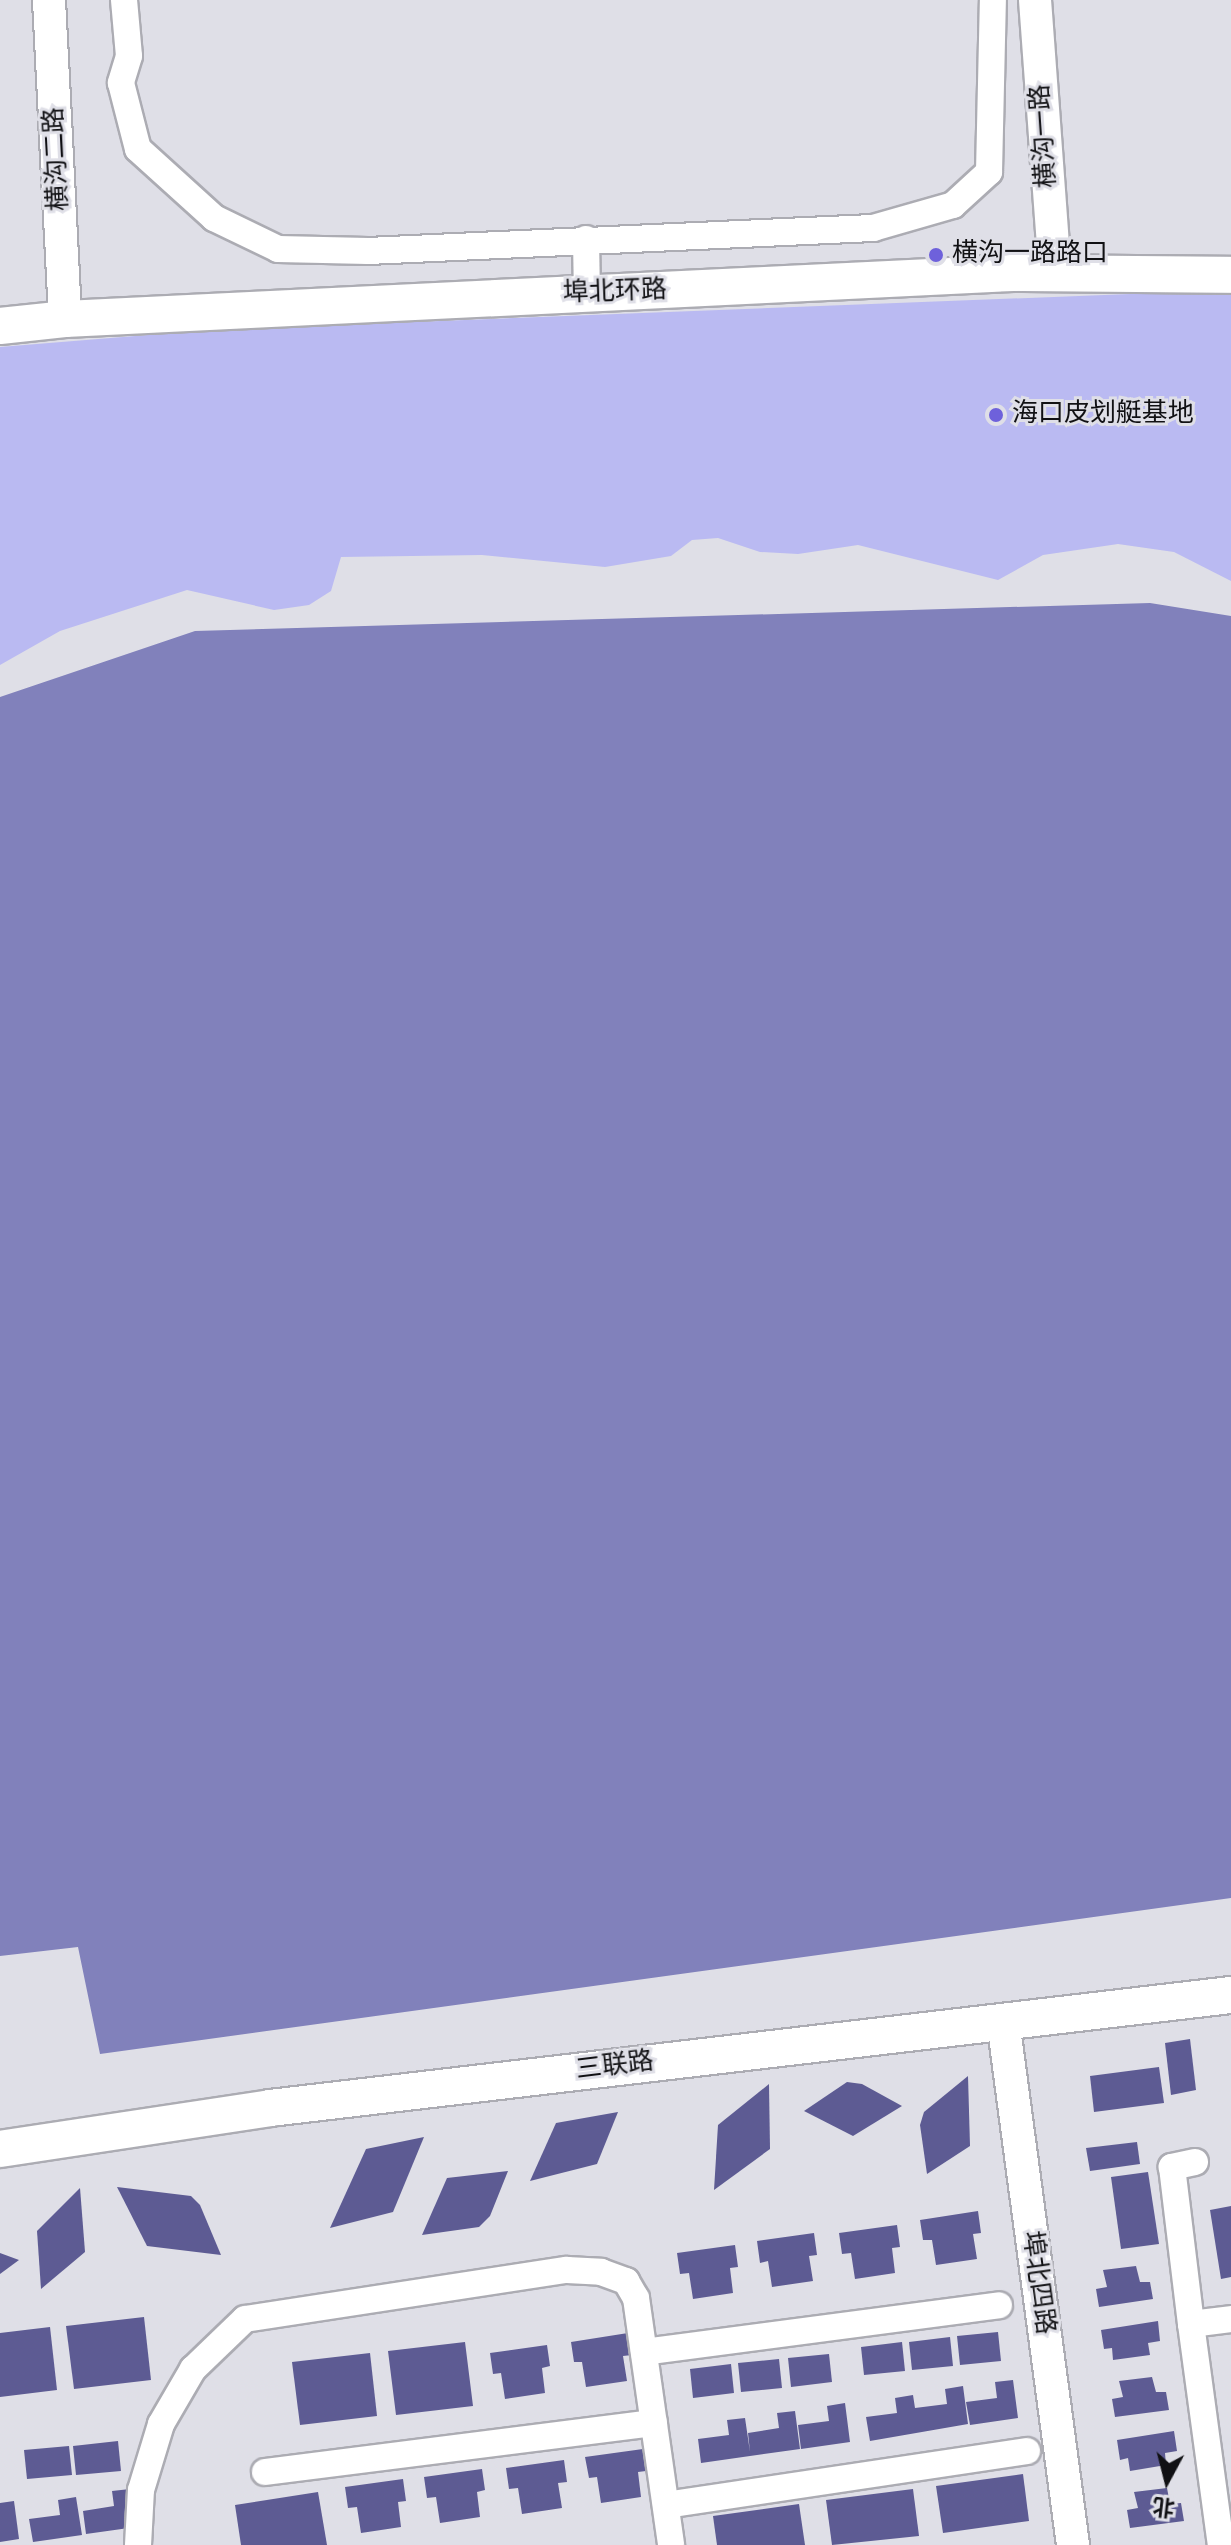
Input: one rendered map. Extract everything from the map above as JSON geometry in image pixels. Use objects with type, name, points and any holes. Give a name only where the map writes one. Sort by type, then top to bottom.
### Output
[{"type":"main road","name":"埠北环路","points":[[0,326],[65,319],[1055,272],[1231,275]]},
{"type":"main road","name":"三联路","points":[[0,2149],[270,2108],[1231,1995]]},
{"type":"street","name":"横沟二路","points":[[49,0],[65,319]]},
{"type":"street","points":[[124,0],[129,56],[121,83],[138,149],[214,218],[278,249],[368,251],[873,228],[953,205],[989,172],[993,0]]},
{"type":"street","name":"横沟一路","points":[[1035,0],[1055,272]]},
{"type":"street","points":[[586,239],[587,294]]},
{"type":"street","name":"埠北四路","points":[[1003,2021],[1073,2545]]},
{"type":"street","points":[[1195,2162],[1172,2167],[1221,2545]]},
{"type":"street","points":[[138,2545],[141,2490],[161,2424],[193,2369],[245,2319],[567,2270],[601,2272],[626,2281],[636,2298],[671,2545]]},
{"type":"street","points":[[644,2352],[999,2305]]},
{"type":"street","points":[[1191,2324],[1231,2319]]},
{"type":"street","points":[[265,2472],[654,2423]]},
{"type":"street","points":[[666,2505],[1027,2451]]},
{"type":"shaded area","points":[[1231,290],[1231,581],[1174,552],[1118,544],[1043,555],[998,580],[858,545],[798,554],[760,552],[718,538],[692,540],[671,556],[605,567],[482,555],[341,557],[331,591],[309,605],[274,610],[187,590],[60,631],[0,665],[0,347],[209,330]]},
{"type":"shaded area","points":[[1150,603],[1231,616],[1231,1898],[100,2054],[78,1947],[0,1956],[0,697],[195,631]]},
{"type":"building","points":[[1190,2039],[1196,2090],[1171,2095],[1165,2043]]},
{"type":"building","points":[[1159,2067],[1164,2103],[1094,2112],[1090,2076]]},
{"type":"building","points":[[968,2076],[970,2146],[927,2174],[920,2125],[924,2112]]},
{"type":"building","points":[[847,2082],[862,2084],[902,2106],[853,2136],[804,2111]]},
{"type":"building","points":[[769,2084],[770,2149],[714,2190],[718,2125]]},
{"type":"building","points":[[618,2112],[597,2164],[530,2181],[556,2123]]},
{"type":"building","points":[[424,2137],[393,2212],[330,2228],[366,2149]]},
{"type":"building","points":[[1137,2142],[1140,2164],[1090,2171],[1086,2148]]},
{"type":"building","points":[[508,2171],[490,2216],[479,2227],[422,2235],[447,2178]]},
{"type":"building","points":[[1148,2172],[1159,2244],[1121,2249],[1111,2177]]},
{"type":"building","points":[[117,2187],[191,2196],[200,2205],[221,2255],[147,2246]]},
{"type":"building","points":[[80,2188],[85,2252],[41,2289],[37,2231]]},
{"type":"building","points":[[1231,2206],[1231,2277],[1221,2279],[1210,2210]]},
{"type":"building","points":[[978,2211],[981,2233],[973,2234],[977,2259],[936,2265],[932,2240],[923,2240],[920,2220]]},
{"type":"building","points":[[897,2225],[900,2247],[892,2248],[895,2273],[855,2279],[851,2253],[842,2254],[839,2233]]},
{"type":"building","points":[[814,2233],[817,2255],[809,2256],[813,2281],[772,2287],[768,2261],[760,2263],[757,2241]]},
{"type":"building","points":[[735,2245],[738,2267],[730,2268],[733,2293],[693,2299],[689,2273],[680,2274],[677,2253]]},
{"type":"building","points":[[0,2253],[19,2260],[0,2274]]},
{"type":"building","points":[[1136,2266],[1140,2282],[1150,2282],[1153,2299],[1099,2307],[1096,2289],[1107,2287],[1103,2270]]},
{"type":"building","points":[[144,2317],[151,2380],[74,2389],[66,2326]]},
{"type":"building","points":[[1158,2321],[1160,2341],[1148,2343],[1150,2355],[1113,2360],[1112,2348],[1104,2349],[1101,2330]]},
{"type":"building","points":[[50,2327],[57,2390],[0,2397],[0,2333]]},
{"type":"building","points":[[998,2332],[1001,2361],[960,2365],[957,2336]]},
{"type":"building","points":[[628,2333],[632,2355],[623,2356],[627,2381],[586,2387],[582,2362],[574,2362],[571,2342]]},
{"type":"building","points":[[950,2337],[953,2366],[912,2370],[909,2342]]},
{"type":"building","points":[[465,2342],[473,2406],[396,2415],[388,2351]]},
{"type":"building","points":[[902,2342],[905,2371],[864,2375],[861,2347]]},
{"type":"building","points":[[547,2345],[550,2366],[542,2368],[545,2393],[505,2399],[501,2373],[493,2374],[490,2353]]},
{"type":"building","points":[[370,2353],[377,2416],[300,2425],[292,2362]]},
{"type":"building","points":[[829,2354],[832,2382],[791,2387],[788,2358]]},
{"type":"building","points":[[779,2359],[782,2388],[741,2392],[738,2363]]},
{"type":"building","points":[[731,2364],[734,2393],[693,2398],[690,2369]]},
{"type":"building","points":[[1152,2377],[1156,2392],[1166,2392],[1169,2410],[1115,2417],[1112,2399],[1123,2397],[1119,2381]]},
{"type":"building","points":[[1013,2380],[1018,2418],[970,2425],[966,2402],[997,2398],[995,2382]]},
{"type":"building","points":[[963,2386],[968,2424],[870,2441],[866,2417],[897,2413],[895,2398],[913,2395],[915,2408],[947,2404],[945,2389]]},
{"type":"building","points":[[845,2403],[850,2442],[801,2449],[798,2425],[829,2421],[827,2406]]},
{"type":"building","points":[[795,2411],[800,2449],[701,2463],[698,2439],[729,2435],[727,2420],[745,2418],[750,2452],[748,2433],[779,2428],[777,2413]]},
{"type":"building","points":[[1174,2431],[1177,2451],[1165,2453],[1166,2465],[1130,2471],[1128,2458],[1120,2460],[1117,2440]]},
{"type":"building","points":[[118,2441],[121,2471],[76,2475],[73,2446]]},
{"type":"building","points":[[69,2446],[72,2475],[27,2479],[24,2450]]},
{"type":"building","points":[[643,2449],[646,2471],[638,2472],[641,2497],[601,2503],[597,2477],[589,2478],[585,2457]]},
{"type":"building","points":[[564,2460],[567,2482],[558,2483],[562,2508],[522,2514],[518,2488],[509,2489],[506,2468]]},
{"type":"building","points":[[482,2469],[485,2490],[477,2492],[480,2517],[440,2523],[436,2497],[427,2498],[424,2477]]},
{"type":"building","points":[[1023,2474],[1029,2521],[943,2533],[936,2486]]},
{"type":"building","points":[[403,2479],[406,2501],[398,2502],[401,2527],[361,2533],[357,2507],[348,2508],[345,2487]]},
{"type":"building","points":[[1167,2488],[1170,2504],[1181,2503],[1184,2521],[1130,2528],[1127,2510],[1138,2508],[1134,2492]]},
{"type":"building","points":[[130,2489],[136,2527],[86,2534],[83,2511],[114,2506],[112,2491]]},
{"type":"building","points":[[913,2489],[919,2536],[832,2545],[826,2500]]},
{"type":"building","points":[[318,2492],[327,2545],[241,2545],[235,2505]]},
{"type":"building","points":[[76,2497],[82,2535],[33,2542],[29,2519],[60,2515],[58,2500]]},
{"type":"building","points":[[14,2501],[19,2539],[0,2542],[0,2503]]},
{"type":"building","points":[[799,2504],[805,2545],[717,2545],[713,2516]]},
{"type":"place","name":"横沟一路路口","points":[[936,255]]},
{"type":"place","name":"海口皮划艇基地","points":[[996,415]]}]
